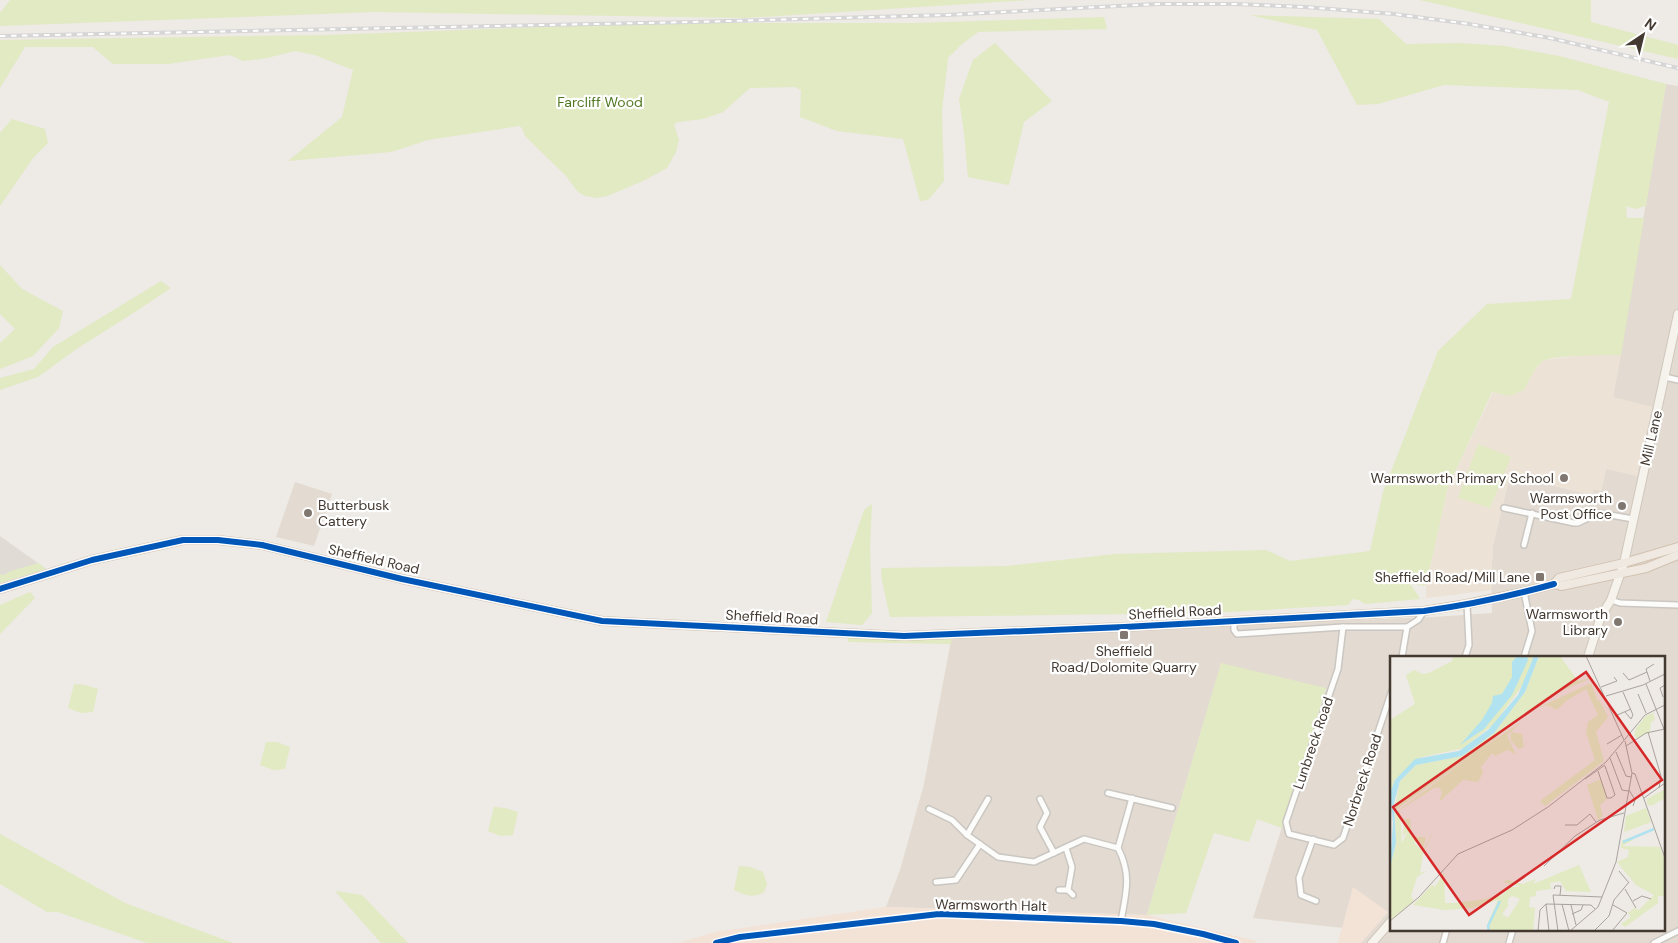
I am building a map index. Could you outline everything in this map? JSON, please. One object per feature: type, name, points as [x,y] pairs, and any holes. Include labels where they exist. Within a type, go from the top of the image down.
[{"type":"main road","name":"Sheffield Road","points":[[0,589],[92,560],[184,540],[218,540],[262,545],[402,579],[602,621],[904,636],[1424,611],[1468,604],[1554,584],[1560,586],[1621,575],[1646,568],[1678,555]]},
{"type":"main road","name":"Sheffield Road","points":[[1554,584],[1559,578],[1624,563],[1678,546]]},
{"type":"street","name":"Mill Lane","points":[[1588,656],[1601,616],[1611,600],[1621,575],[1678,314]]},
{"type":"street","points":[[1665,377],[1678,380]]},
{"type":"street","points":[[1504,508],[1574,523],[1599,513],[1633,519]]},
{"type":"street","points":[[1524,545],[1532,513]]},
{"type":"street","points":[[1524,592],[1532,631],[1524,656]]},
{"type":"street","points":[[1611,600],[1620,603],[1678,605]]},
{"type":"street","points":[[1466,656],[1468,604]]},
{"type":"street","points":[[1402,656],[1407,627],[1418,620],[1424,611]]},
{"type":"street","name":"Sheffield Road","points":[[1234,621],[1234,630],[1237,634],[1343,627],[1407,627]]},
{"type":"street","name":"Lunbreck Road","points":[[1313,839],[1289,834],[1286,822],[1338,669],[1343,627]]},
{"type":"street","name":"Norbreck Road","points":[[1313,839],[1334,845],[1343,838],[1390,696]]},
{"type":"street","points":[[1108,793],[1172,808]]},
{"type":"street","points":[[1121,921],[1128,881],[1125,862],[1118,848],[1132,798]]},
{"type":"street","points":[[967,835],[988,799]]},
{"type":"street","points":[[1040,800],[1047,813],[1040,827],[1054,853]]},
{"type":"street","points":[[929,809],[952,820],[967,835],[998,857],[1034,862],[1084,840],[1118,848]]},
{"type":"street","points":[[1313,839],[1299,878],[1301,895],[1316,901]]},
{"type":"street","points":[[936,882],[956,880],[980,844]]},
{"type":"street","points":[[1066,848],[1072,868],[1068,890]]},
{"type":"street","points":[[1059,890],[1068,890],[1073,895]]},
{"type":"street","name":"Warmsworth Halt","points":[[716,943],[740,937],[939,914],[1154,924],[1236,943]]},
{"type":"street","points":[[1372,943],[1390,922]]},
{"type":"street","points":[[1443,943],[1447,930]]},
{"type":"street","points":[[1509,943],[1513,930]]},
{"type":"street","points":[[1654,943],[1678,931]]},
{"type":"shaded area","points":[[1666,84],[1678,86],[1678,943],[1361,943],[1388,912],[1353,888],[1343,928],[1253,918],[1326,689],[1221,664],[1147,915],[886,907],[900,870],[924,784],[952,635],[1434,617],[1492,613],[1493,545],[1510,475],[1592,495],[1593,489],[1601,491],[1606,469],[1613,397]]},
{"type":"shaded area","name":"Warmsworth Primary School","points":[[1585,355],[1621,355],[1613,397],[1652,407],[1637,476],[1606,469],[1601,491],[1593,489],[1592,495],[1510,475],[1493,545],[1492,590],[1426,598],[1426,585],[1448,487],[1493,392],[1510,396],[1524,390],[1534,371],[1544,360]]},
{"type":"shaded area","points":[[295,482],[332,494],[314,546],[276,537]]},
{"type":"shaded area","points":[[0,536],[35,561],[46,569],[0,583]]},
{"type":"shaded area","points":[[1353,887],[1388,912],[1361,943],[1338,943]]},
{"type":"shaded area","points":[[886,907],[1147,915],[1257,941],[1255,943],[678,943],[716,932]]},
{"type":"green space","points":[[10,0],[1030,0],[746,18],[374,12],[0,26],[0,13]]},
{"type":"green space","points":[[1420,0],[1591,0],[1591,22],[1678,45],[1678,59]]},
{"type":"green space","points":[[1249,15],[1379,19],[1406,44],[1461,43],[1505,46],[1559,56],[1666,84],[1646,206],[1635,209],[1626,206],[1627,218],[1644,218],[1621,355],[1548,359],[1537,367],[1524,390],[1510,396],[1492,392],[1448,487],[1426,585],[1412,582],[1406,576],[1420,599],[1365,604],[1353,599],[1348,605],[1211,613],[890,617],[881,568],[1007,566],[1116,554],[1266,550],[1290,561],[1370,551],[1383,492],[1438,351],[1487,304],[1571,299],[1609,102],[1578,90],[1444,85],[1378,104],[1357,105],[1317,30]]},
{"type":"green space","name":"Farcliff Wood","points":[[1104,17],[1107,29],[978,32],[948,58],[942,111],[944,181],[928,200],[920,201],[903,139],[837,131],[800,117],[801,90],[795,87],[750,88],[723,112],[703,119],[674,124],[679,140],[676,152],[667,168],[643,181],[607,196],[597,198],[585,196],[577,191],[566,176],[525,136],[522,128],[519,126],[428,140],[391,152],[288,161],[342,117],[353,70],[315,55],[295,51],[267,58],[243,61],[230,55],[168,64],[113,64],[93,47],[25,47],[0,88],[0,40],[327,35],[648,23],[914,23]]},
{"type":"green space","points":[[995,43],[1052,101],[1024,122],[1009,185],[968,177],[959,99],[973,60]]},
{"type":"green space","points":[[12,119],[45,129],[48,143],[33,158],[0,206],[0,133]]},
{"type":"green space","points":[[0,265],[22,289],[63,311],[59,328],[33,356],[0,369],[0,343],[15,329],[0,314]]},
{"type":"green space","points":[[161,281],[171,288],[75,350],[38,377],[0,390],[0,378],[34,369],[53,347]]},
{"type":"green space","points":[[1478,444],[1511,457],[1490,508],[1458,498]]},
{"type":"green space","points":[[872,504],[870,546],[872,613],[862,625],[826,622],[864,510]]},
{"type":"green space","points":[[38,563],[46,569],[0,583],[0,574],[5,575],[8,572]]},
{"type":"green space","points":[[30,592],[35,598],[0,634],[0,605]]},
{"type":"green space","points":[[848,637],[952,638],[951,644],[848,642]]},
{"type":"green space","points":[[1221,663],[1326,688],[1282,828],[1257,819],[1249,842],[1214,833],[1186,913],[1147,915]]},
{"type":"green space","points":[[74,684],[98,689],[93,712],[81,713],[68,708]]},
{"type":"green space","points":[[266,742],[277,742],[290,747],[285,769],[273,770],[260,765]]},
{"type":"green space","points":[[494,807],[518,812],[513,835],[501,836],[488,831]]},
{"type":"green space","points":[[0,834],[125,903],[233,943],[147,943],[58,912],[47,912],[0,884]]},
{"type":"green space","points":[[739,866],[750,867],[763,872],[767,884],[764,892],[752,896],[734,890]]},
{"type":"green space","points":[[335,891],[362,895],[408,943],[381,943]]},
{"type":"railway","points":[[0,36],[693,22],[946,15],[1157,4],[1235,4],[1394,14],[1469,24],[1550,38],[1678,68]]},
{"type":"cycle path","points":[[0,589],[92,560],[183,540],[218,540],[262,545],[402,579],[602,621],[904,636],[1124,627],[1424,611],[1489,600],[1554,584]]},
{"type":"cycle path","points":[[716,943],[740,937],[939,914],[1154,924],[1236,943]]},
{"type":"place","name":"Warmsworth Primary School","points":[[1564,478]]},
{"type":"place","name":"Warmsworth Post Office","points":[[1622,506]]},
{"type":"place","name":"Butterbusk Cattery","points":[[308,513]]},
{"type":"place","name":"Sheffield Road/Mill Lane","points":[[1540,577]]},
{"type":"place","name":"Warmsworth Library","points":[[1618,622]]},
{"type":"place","name":"Sheffield Road/Dolomite Quarry","points":[[1124,635]]}]
